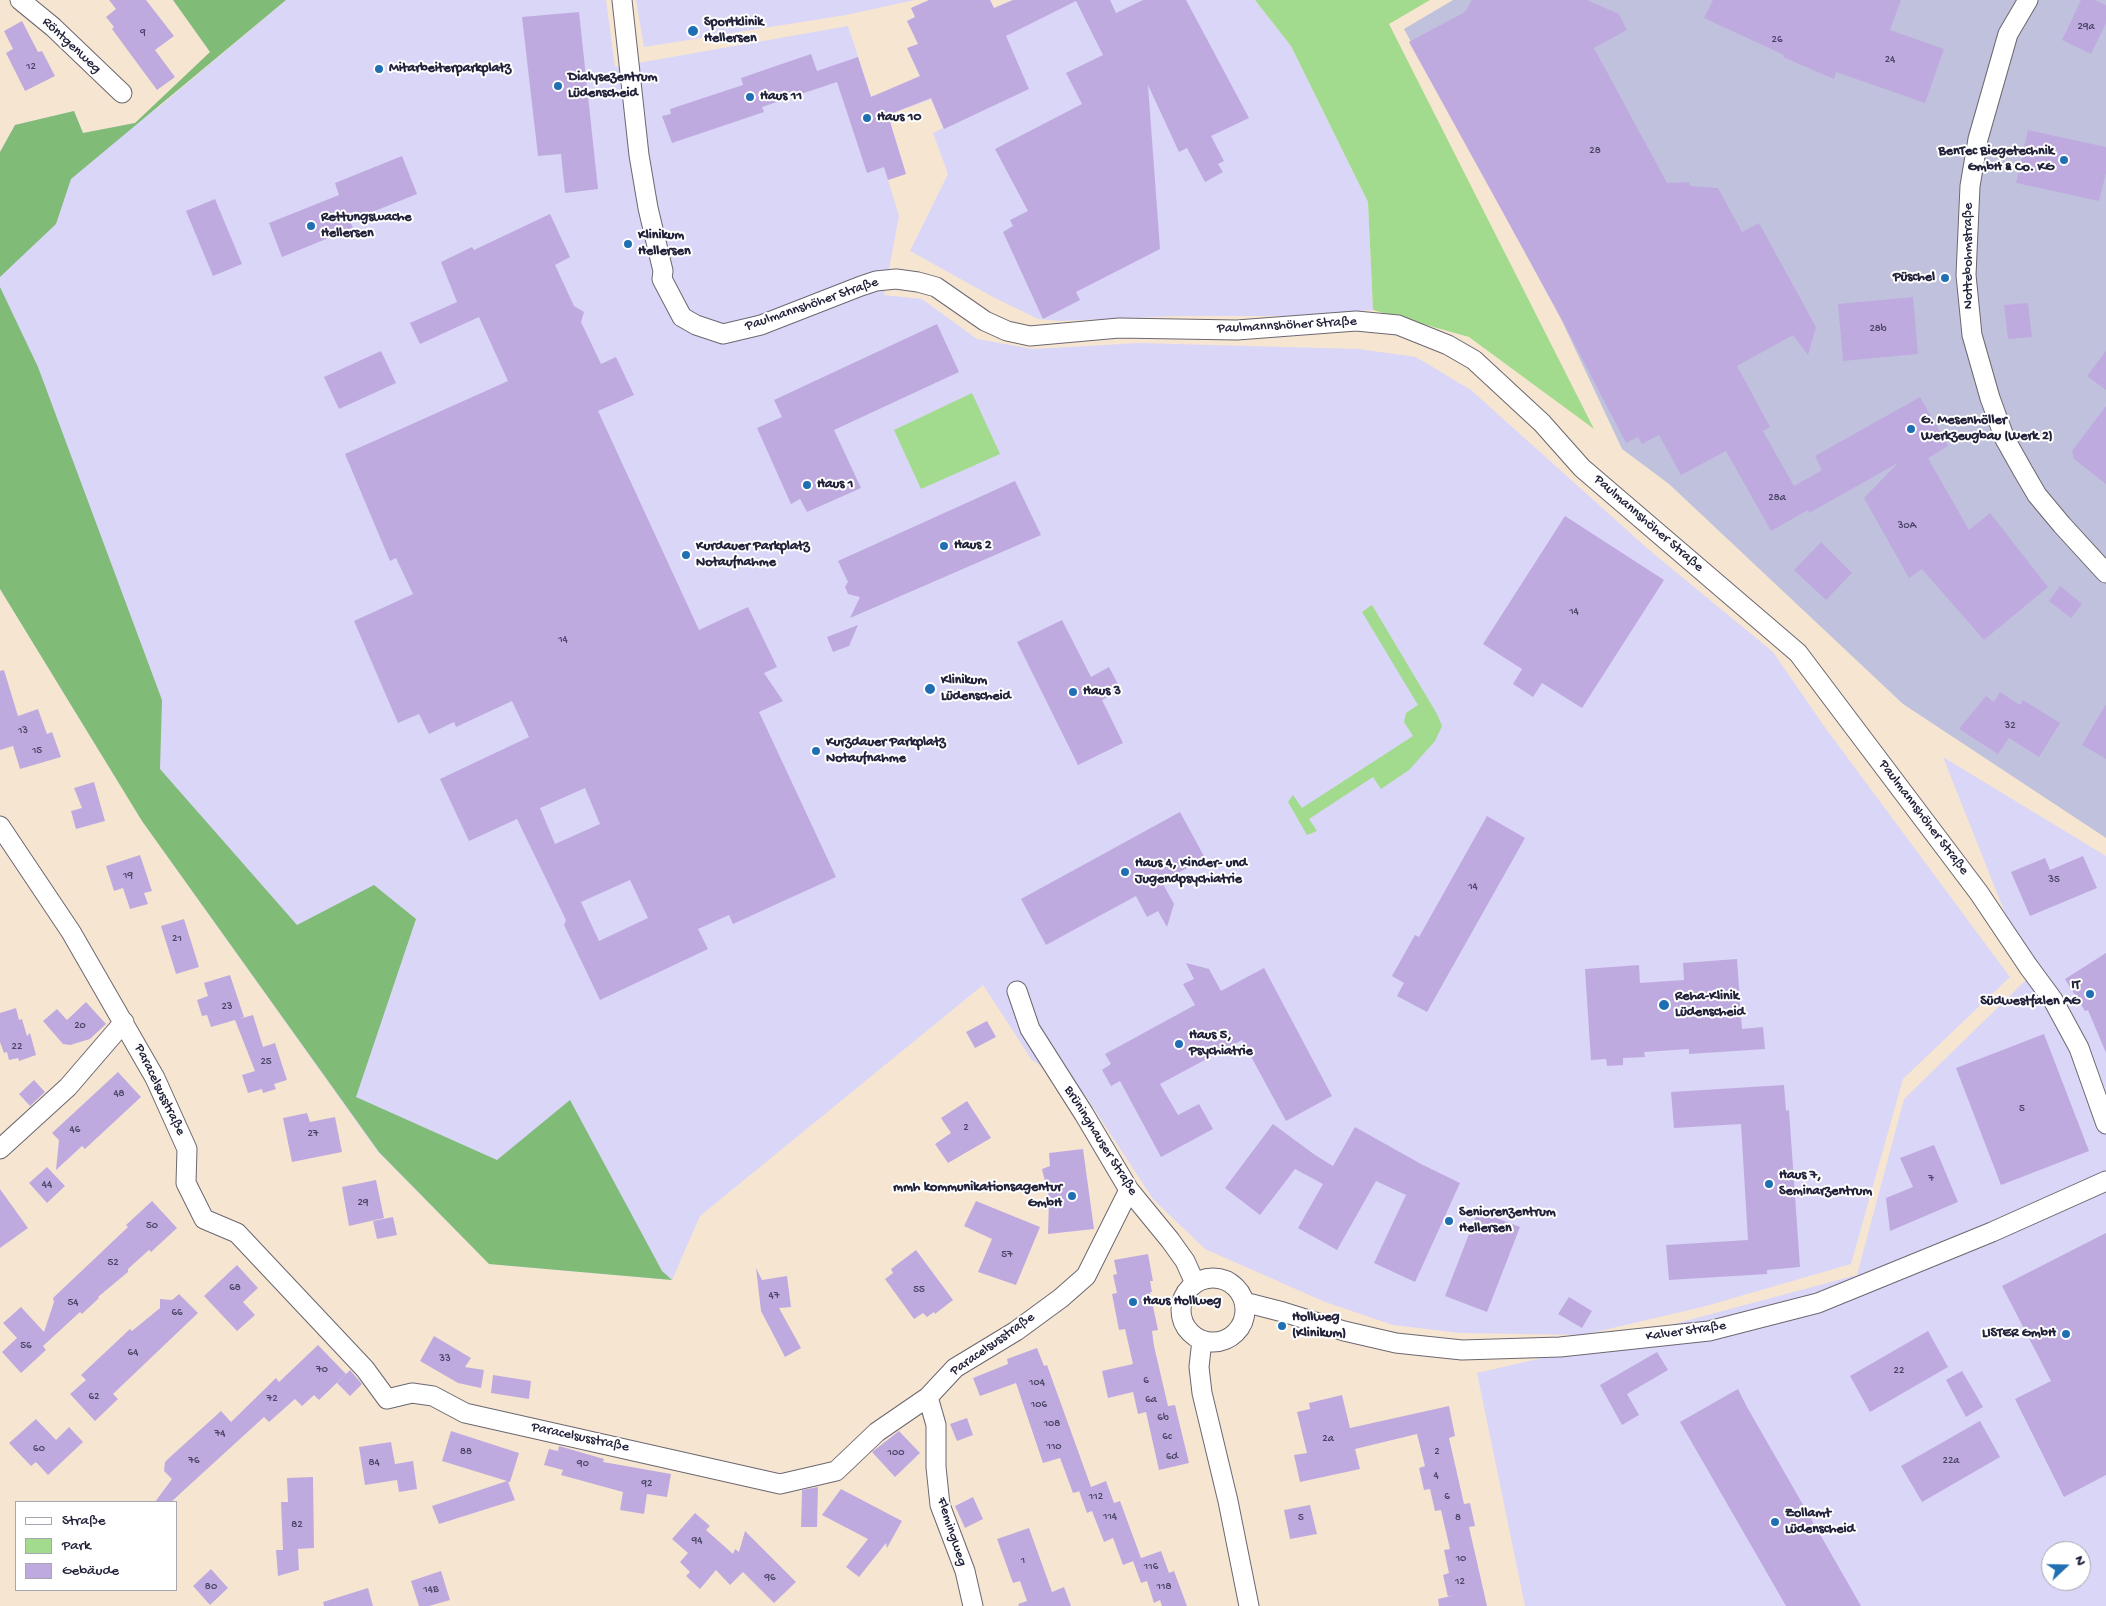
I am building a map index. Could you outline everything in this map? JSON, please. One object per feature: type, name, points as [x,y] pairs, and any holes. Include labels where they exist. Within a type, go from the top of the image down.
[{"type":"street","name":"Röntgenweg","points":[[20,0],[52,27],[122,93]]},
{"type":"street","name":"Paulmannshöher Straße","points":[[622,0],[640,155],[658,259],[663,271],[662,279],[682,317],[696,325],[723,334],[761,326],[861,286],[876,281],[896,279],[936,287],[985,321],[1007,331],[1030,336],[1120,328],[1236,330],[1356,321],[1398,325],[1448,344],[1474,360],[1542,423],[1582,468],[1798,653],[1979,893],[2053,1000],[2079,1048],[2106,1124]]},
{"type":"street","name":"Nottebohmstraße","points":[[2028,0],[2008,34],[1978,139],[1970,186],[1966,276],[1972,335],[1990,398],[2005,439],[2022,472],[2037,495],[2106,573]]},
{"type":"street","name":"Paracelsusstraße","points":[[0,826],[71,932],[155,1078],[187,1149],[186,1183],[204,1219],[237,1233],[364,1369],[386,1398],[412,1393],[433,1396],[465,1413],[780,1484],[836,1471],[878,1432],[928,1397],[955,1368],[1016,1331],[1061,1298],[1086,1276],[1129,1190]]},
{"type":"street","name":"Brüninghauser Straße","points":[[1017,991],[1030,1029],[1129,1190],[1185,1261],[1195,1283]]},
{"type":"street","points":[[0,1149],[68,1087],[124,1022]]},
{"type":"street","name":"Kalver Straße","points":[[1244,1302],[1284,1312],[1344,1331],[1396,1343],[1462,1350],[1540,1348],[1708,1331],[1818,1303],[1992,1232],[2106,1181]]},
{"type":"street","points":[[1209,1277],[1225,1279],[1237,1288],[1244,1302],[1244,1318],[1236,1333],[1221,1341],[1202,1340],[1190,1331],[1182,1315],[1184,1297],[1195,1283],[1209,1277]]},
{"type":"street","points":[[1202,1340],[1199,1367],[1202,1393],[1228,1501],[1249,1606]]},
{"type":"street","name":"Flemingweg","points":[[928,1397],[936,1424],[936,1466],[940,1505],[964,1571],[973,1606]]},
{"type":"shaded area","name":"Klinikum Lüdenscheid","points":[[286,0],[606,0],[615,67],[848,26],[871,96],[877,95],[889,119],[906,174],[888,180],[899,216],[884,295],[922,299],[977,339],[1033,349],[1139,343],[1359,349],[1416,357],[1471,390],[1648,549],[1773,652],[1824,726],[2010,977],[1903,1079],[1851,1264],[1706,1306],[1583,1335],[1460,1333],[1393,1325],[1325,1302],[1205,1249],[1153,1199],[1085,1095],[1032,1060],[983,985],[700,1216],[672,1280],[489,1264],[378,1152],[142,821],[0,589],[0,152],[15,125],[74,111],[83,133],[135,123],[160,106]]},
{"type":"shaded area","name":"Sportklinik Hellersen","points":[[636,0],[915,0],[846,15],[644,47]]},
{"type":"shaded area","points":[[929,0],[990,0],[994,8],[1013,0],[1255,0],[1291,46],[1368,202],[1373,310],[1285,316],[1177,316],[1060,321],[1038,319],[993,297],[910,251],[948,174],[933,133],[943,128],[931,99],[907,108],[898,86],[920,77],[907,48],[918,44],[907,21],[915,17],[911,8]]},
{"type":"shaded area","points":[[1453,0],[2106,0],[2106,838],[1903,704],[1669,484],[1622,449],[1562,321],[1404,29]]},
{"type":"shaded area","points":[[1943,757],[2106,856],[2106,1606],[1525,1606],[1477,1373],[1573,1351],[1857,1275],[1904,1099],[2030,976]]},
{"type":"green space","points":[[173,0],[286,0],[71,179],[56,224],[0,277],[0,152],[15,125],[74,111],[83,133],[135,123],[210,52]]},
{"type":"green space","points":[[1255,0],[1430,0],[1389,24],[1594,429],[1469,337],[1373,310],[1368,202],[1291,46]]},
{"type":"green space","points":[[0,287],[38,367],[162,700],[160,769],[297,925],[374,885],[416,919],[356,1097],[497,1160],[570,1100],[662,1271],[672,1280],[489,1264],[379,1152],[142,821],[0,589]]},
{"type":"green space","points":[[972,393],[1000,454],[921,489],[894,430]]},
{"type":"green space","points":[[1372,605],[1437,714],[1442,726],[1435,741],[1409,770],[1381,789],[1373,777],[1309,819],[1317,831],[1307,835],[1288,802],[1293,795],[1302,808],[1413,736],[1404,722],[1406,713],[1418,705],[1362,612]]},
{"type":"building","points":[[109,0],[146,0],[174,36],[155,50],[175,77],[157,90],[112,29],[114,27],[106,17],[116,9]]},
{"type":"building","points":[[929,0],[990,0],[994,8],[1013,0],[1110,0],[1116,13],[1143,0],[1186,0],[1249,118],[1211,136],[1224,161],[1218,164],[1223,172],[1205,182],[1187,148],[1179,152],[1148,85],[1160,249],[1076,292],[1080,300],[1043,319],[1003,232],[1013,226],[1010,220],[1028,211],[995,149],[1082,104],[1066,73],[1103,55],[1076,1],[1006,36],[1029,89],[944,129],[931,98],[888,115],[906,174],[888,180],[884,167],[867,173],[837,82],[762,107],[764,112],[672,143],[662,116],[671,114],[670,109],[743,85],[741,78],[811,54],[817,71],[858,57],[871,97],[920,76],[907,48],[918,44],[907,21],[915,17],[911,8]]},
{"type":"building","points":[[1472,0],[1587,0],[1619,14],[1627,30],[1594,48],[1667,183],[1689,182],[1690,186],[1718,188],[1742,232],[1759,223],[1816,327],[1808,355],[1793,335],[1737,366],[1770,427],[1763,431],[1794,486],[1822,470],[1815,456],[1920,397],[1948,446],[1928,458],[1969,530],[1990,513],[2048,587],[1984,640],[1922,569],[1909,578],[1864,498],[1898,463],[1809,513],[1808,510],[1771,531],[1726,451],[1681,475],[1659,435],[1642,444],[1638,437],[1626,443],[1560,316],[1409,42],[1465,12]]},
{"type":"building","points":[[1713,0],[1901,0],[1890,30],[1944,49],[1925,103],[1836,72],[1834,79],[1783,57],[1784,55],[1704,18]]},
{"type":"building","points":[[2081,0],[2095,0],[2106,5],[2106,23],[2091,54],[2062,40]]},
{"type":"building","name":"Dialysezentrum Lüdenscheid","points":[[579,12],[598,189],[565,193],[561,154],[538,156],[522,17]]},
{"type":"building","points":[[22,21],[38,52],[42,51],[55,76],[25,91],[6,53],[13,49],[4,31]]},
{"type":"building","name":"BenTec Biegetechnik GmbH & Co. KG","points":[[2028,130],[2106,147],[2106,173],[2099,201],[2016,183]]},
{"type":"building","points":[[402,156],[417,194],[350,221],[353,228],[282,257],[269,223],[339,195],[335,183]]},
{"type":"building","points":[[215,199],[242,264],[213,276],[186,211]]},
{"type":"building","points":[[550,214],[570,257],[555,265],[574,306],[584,312],[581,322],[601,364],[616,357],[634,395],[598,411],[699,630],[748,607],[777,667],[764,673],[783,701],[759,712],[836,877],[733,924],[729,915],[698,929],[708,949],[600,1000],[564,925],[566,920],[517,819],[469,841],[440,779],[529,737],[512,701],[456,727],[454,722],[429,734],[419,714],[398,723],[354,621],[413,594],[396,558],[390,561],[345,454],[508,381],[479,317],[420,344],[410,323],[457,302],[441,262],[472,247],[474,250]],"holes":[[[585,788],[600,824],[555,844],[540,808]],[[630,880],[648,918],[599,941],[581,902]]]},
{"type":"building","points":[[1913,297],[1918,354],[1843,361],[1838,304]]},
{"type":"building","points":[[2028,303],[2032,337],[2008,339],[2004,305]]},
{"type":"building","name":"Haus 1","points":[[937,324],[959,372],[834,430],[861,488],[807,512],[800,499],[791,504],[757,428],[782,417],[774,400]]},
{"type":"building","points":[[381,351],[396,383],[339,409],[324,377]]},
{"type":"building","points":[[2106,351],[2106,390],[2087,376]]},
{"type":"building","points":[[2106,406],[2106,484],[2074,459],[2072,451]]},
{"type":"building","name":"Haus 2","points":[[1015,481],[1041,535],[850,618],[860,597],[848,594],[845,587],[848,582],[838,561]]},
{"type":"building","points":[[1565,516],[1664,580],[1582,708],[1542,683],[1533,697],[1513,684],[1522,669],[1483,644]]},
{"type":"building","points":[[1821,542],[1852,573],[1826,600],[1794,570]]},
{"type":"building","points":[[2060,586],[2082,604],[2071,618],[2049,601]]},
{"type":"building","name":"Haus 3","points":[[1062,620],[1091,677],[1109,667],[1121,690],[1102,700],[1123,743],[1078,765],[1017,642]]},
{"type":"building","points":[[858,625],[849,646],[833,652],[827,637]]},
{"type":"building","points":[[4,670],[18,716],[38,709],[47,734],[52,732],[61,757],[20,769],[13,746],[0,750],[0,671]]},
{"type":"building","points":[[2000,692],[2020,705],[2023,700],[2060,723],[2039,757],[2009,738],[1998,754],[1959,729],[1986,696],[1994,702]]},
{"type":"building","points":[[2106,704],[2106,759],[2082,745]]},
{"type":"building","points":[[94,782],[105,821],[76,829],[71,811],[82,808],[74,788]]},
{"type":"building","name":"Haus 4, Kinder- und Jugendpsychiatrie","points":[[1180,812],[1205,858],[1162,882],[1174,904],[1167,927],[1158,911],[1147,917],[1136,896],[1046,945],[1021,899]]},
{"type":"building","points":[[1487,816],[1525,838],[1427,1012],[1397,996],[1404,983],[1392,976],[1415,935],[1419,937]]},
{"type":"building","points":[[140,855],[152,891],[144,893],[148,904],[130,909],[123,888],[114,891],[106,866]]},
{"type":"building","points":[[2083,856],[2097,888],[2030,916],[2011,872],[2045,858],[2050,870]]},
{"type":"building","points":[[184,919],[199,967],[176,974],[161,926]]},
{"type":"building","name":"IT Südwestfalen AG","points":[[2106,953],[2106,1053],[2088,1010],[2085,1011],[2065,979]]},
{"type":"building","name":"Reha-Klinik Lüdenscheid","points":[[1737,959],[1742,1029],[1763,1027],[1765,1049],[1689,1054],[1689,1049],[1644,1052],[1645,1057],[1623,1058],[1623,1065],[1607,1066],[1606,1059],[1591,1060],[1585,969],[1639,965],[1640,983],[1684,980],[1683,963]]},
{"type":"building","name":"Haus 5, Psychiatrie","points":[[1186,963],[1209,969],[1221,991],[1264,968],[1332,1096],[1286,1121],[1242,1040],[1160,1084],[1178,1115],[1199,1104],[1213,1129],[1161,1157],[1120,1081],[1111,1086],[1102,1070],[1111,1064],[1105,1054],[1195,1005],[1183,984],[1194,979]]},
{"type":"building","points":[[230,975],[244,1017],[239,1019],[253,1015],[263,1047],[275,1043],[287,1080],[274,1084],[276,1089],[263,1093],[262,1089],[248,1093],[242,1075],[255,1071],[235,1020],[211,1027],[207,1015],[202,1016],[197,1000],[208,996],[204,983]]},
{"type":"building","points":[[86,1002],[106,1024],[90,1039],[70,1045],[63,1044],[43,1021],[57,1009],[67,1020]]},
{"type":"building","points":[[16,1008],[19,1020],[22,1019],[27,1036],[30,1033],[36,1055],[19,1061],[18,1058],[9,1060],[7,1052],[4,1053],[0,1042],[0,1013]]},
{"type":"building","points":[[987,1021],[996,1037],[975,1048],[966,1032]]},
{"type":"building","points":[[2044,1034],[2089,1151],[2001,1185],[1956,1068]]},
{"type":"building","points":[[118,1072],[141,1097],[85,1149],[82,1146],[56,1170],[59,1140],[52,1133]]},
{"type":"building","points":[[34,1080],[45,1092],[30,1106],[19,1094]]},
{"type":"building","name":"Haus 7, Seminarzentrum","points":[[1784,1085],[1786,1111],[1789,1110],[1800,1267],[1767,1270],[1767,1274],[1669,1280],[1666,1245],[1748,1240],[1741,1124],[1674,1128],[1671,1092]]},
{"type":"building","points":[[967,1101],[991,1138],[948,1163],[935,1144],[951,1133],[941,1118]]},
{"type":"building","points":[[307,1113],[310,1122],[335,1117],[342,1152],[292,1162],[283,1118]]},
{"type":"building","name":"Seniorenzentrum Hellersen","points":[[1273,1124],[1333,1166],[1355,1127],[1421,1164],[1460,1183],[1415,1282],[1374,1263],[1406,1195],[1376,1181],[1337,1250],[1298,1228],[1323,1184],[1295,1169],[1260,1215],[1225,1188]]},
{"type":"building","points":[[1934,1145],[1958,1202],[1890,1231],[1886,1198],[1913,1187],[1900,1158]]},
{"type":"building","name":"mmh kommunikationsagentur GmbH","points":[[1083,1149],[1094,1229],[1048,1234],[1049,1198],[1042,1169],[1050,1166],[1049,1153]]},
{"type":"building","points":[[47,1167],[65,1186],[47,1203],[29,1183]]},
{"type":"building","points":[[376,1180],[384,1218],[349,1226],[342,1187]]},
{"type":"building","points":[[0,1189],[28,1228],[0,1248]]},
{"type":"building","points":[[152,1201],[177,1228],[151,1252],[149,1250],[82,1314],[80,1312],[43,1346],[46,1350],[21,1373],[2,1352],[17,1338],[3,1323],[21,1307],[44,1332],[54,1302],[53,1298],[128,1227],[126,1225]]},
{"type":"building","points":[[976,1201],[1040,1227],[1016,1285],[978,1272],[992,1239],[964,1226]]},
{"type":"building","points":[[1478,1211],[1520,1227],[1487,1312],[1445,1296]]},
{"type":"building","points":[[393,1217],[397,1235],[377,1239],[373,1221]]},
{"type":"building","name":"LISTER GmbH","points":[[2106,1233],[2106,1475],[2064,1497],[2015,1399],[2051,1381],[2002,1286]]},
{"type":"building","points":[[916,1250],[953,1300],[935,1314],[934,1312],[927,1317],[923,1313],[914,1319],[885,1279],[893,1273],[891,1269]]},
{"type":"building","points":[[1148,1254],[1153,1281],[1150,1281],[1152,1292],[1150,1292],[1158,1330],[1152,1331],[1154,1346],[1168,1406],[1175,1405],[1189,1463],[1159,1470],[1146,1412],[1138,1414],[1133,1392],[1108,1398],[1102,1371],[1133,1364],[1125,1329],[1119,1330],[1112,1294],[1117,1293],[1113,1275],[1117,1274],[1114,1260]]},
{"type":"building","points":[[237,1265],[258,1288],[243,1302],[255,1315],[237,1331],[204,1296]]},
{"type":"building","points":[[756,1268],[762,1280],[787,1276],[791,1307],[779,1308],[801,1348],[785,1357],[761,1311]]},
{"type":"building","points":[[179,1294],[198,1313],[113,1394],[118,1399],[95,1421],[70,1394],[86,1380],[81,1375],[130,1329],[132,1331],[160,1308],[160,1299],[172,1300]]},
{"type":"building","points":[[1569,1297],[1592,1311],[1582,1328],[1558,1314]]},
{"type":"building","points":[[1928,1331],[1948,1367],[1870,1412],[1850,1376]]},
{"type":"building","points":[[434,1336],[471,1358],[465,1367],[484,1370],[481,1388],[458,1383],[420,1361]]},
{"type":"building","points":[[318,1345],[346,1374],[319,1400],[314,1395],[302,1406],[295,1399],[269,1422],[264,1417],[172,1501],[156,1501],[172,1479],[164,1471],[165,1462],[169,1458],[221,1411],[231,1422],[276,1378],[279,1382]]},
{"type":"building","points":[[1037,1348],[1044,1366],[1047,1365],[1091,1487],[1106,1481],[1114,1503],[1120,1501],[1141,1558],[1123,1565],[1113,1538],[1104,1542],[1092,1511],[1087,1513],[1079,1491],[1073,1493],[1060,1458],[1043,1463],[1016,1383],[980,1396],[973,1378],[1008,1364],[1007,1359]]},
{"type":"building","points":[[1657,1352],[1668,1370],[1627,1394],[1639,1415],[1622,1425],[1600,1385]]},
{"type":"building","points":[[350,1370],[362,1384],[350,1396],[337,1383]]},
{"type":"building","points":[[1962,1371],[1983,1407],[1966,1417],[1946,1380]]},
{"type":"building","points":[[493,1375],[531,1381],[529,1399],[491,1393]]},
{"type":"building","name":"Zollamt Lüdenscheid","points":[[1738,1389],[1861,1606],[1786,1606],[1680,1422]]},
{"type":"building","points":[[1342,1395],[1350,1428],[1449,1406],[1455,1436],[1449,1438],[1464,1504],[1470,1503],[1475,1526],[1469,1527],[1487,1606],[1439,1606],[1438,1599],[1448,1597],[1443,1575],[1449,1573],[1444,1550],[1450,1549],[1441,1510],[1435,1511],[1430,1489],[1424,1490],[1419,1468],[1425,1466],[1417,1434],[1355,1449],[1360,1469],[1300,1482],[1294,1455],[1307,1453],[1297,1412],[1310,1409],[1309,1403]]},
{"type":"building","points":[[967,1418],[973,1435],[957,1441],[950,1424]]},
{"type":"building","points":[[36,1419],[56,1440],[69,1427],[83,1442],[48,1475],[36,1462],[31,1466],[9,1443]]},
{"type":"building","points":[[1980,1421],[2000,1457],[1922,1502],[1901,1466]]},
{"type":"building","points":[[451,1431],[519,1453],[510,1482],[508,1482],[515,1500],[439,1524],[432,1506],[507,1481],[442,1461]]},
{"type":"building","points":[[899,1431],[920,1453],[895,1477],[872,1452]]},
{"type":"building","points":[[391,1442],[395,1464],[413,1461],[417,1489],[399,1492],[397,1480],[365,1485],[359,1447]]},
{"type":"building","points":[[559,1446],[604,1459],[603,1462],[671,1474],[667,1497],[647,1494],[644,1514],[620,1510],[623,1492],[561,1475],[563,1470],[544,1465],[549,1449],[558,1451]]},
{"type":"building","points":[[313,1477],[314,1548],[298,1549],[299,1570],[278,1576],[276,1550],[283,1550],[281,1502],[288,1502],[287,1478]]},
{"type":"building","points":[[818,1487],[817,1527],[801,1527],[802,1490]]},
{"type":"building","points":[[841,1489],[902,1521],[887,1548],[886,1543],[859,1577],[846,1567],[868,1539],[822,1515]]},
{"type":"building","points":[[973,1497],[983,1519],[965,1528],[955,1506]]},
{"type":"building","points":[[1310,1505],[1317,1534],[1290,1539],[1284,1510]]},
{"type":"building","points":[[695,1513],[710,1526],[706,1530],[733,1554],[735,1549],[739,1552],[745,1531],[796,1582],[774,1603],[743,1572],[730,1585],[716,1570],[700,1589],[686,1576],[690,1572],[680,1562],[688,1553],[672,1539]]},
{"type":"building","points":[[1029,1528],[1052,1592],[1064,1587],[1071,1606],[1019,1606],[1018,1604],[1027,1601],[1020,1581],[1013,1583],[997,1539]]},
{"type":"building","points":[[1161,1551],[1169,1573],[1174,1571],[1187,1606],[1162,1606],[1160,1600],[1154,1603],[1147,1581],[1141,1583],[1133,1561]]},
{"type":"building","points":[[211,1569],[228,1588],[210,1605],[193,1586]]},
{"type":"building","points":[[441,1571],[450,1600],[429,1606],[419,1606],[411,1581]]},
{"type":"building","points":[[368,1588],[373,1606],[324,1606],[323,1602]]},
{"type":"place","name":"Sportklinik Hellersen","points":[[693,31]]},
{"type":"place","name":"Mitarbeiterparkplatz","points":[[379,69]]},
{"type":"place","name":"Dialysezentrum Lüdenscheid","points":[[558,86]]},
{"type":"place","name":"Haus 11","points":[[750,97]]},
{"type":"place","name":"Haus 10","points":[[867,118]]},
{"type":"place","name":"BenTec Biegetechnik GmbH & Co. KG","points":[[2064,160]]},
{"type":"place","name":"Rettungswache Hellersen","points":[[311,226]]},
{"type":"place","name":"Klinikum Hellersen","points":[[628,244]]},
{"type":"place","name":"Püschel","points":[[1945,278]]},
{"type":"place","name":"G. Mesenhöller Werkzeugbau (Werk 2)","points":[[1911,429]]},
{"type":"place","name":"Haus 1","points":[[807,485]]},
{"type":"place","name":"Haus 2","points":[[944,546]]},
{"type":"place","name":"Kurdauer Parkplatz Notaufnahme","points":[[686,555]]},
{"type":"place","name":"Klinikum Lüdenscheid","points":[[930,689]]},
{"type":"place","name":"Haus 3","points":[[1073,692]]},
{"type":"place","name":"Kurzdauer Parkplatz Notaufnahme","points":[[816,751]]},
{"type":"place","name":"Haus 4, Kinder- und Jugendpsychiatrie","points":[[1125,872]]},
{"type":"place","name":"IT Südwestfalen AG","points":[[2090,994]]},
{"type":"place","name":"Reha-Klinik Lüdenscheid","points":[[1664,1005]]},
{"type":"place","name":"Haus 5, Psychiatrie","points":[[1179,1044]]},
{"type":"place","name":"Haus 7, Seminarzentrum","points":[[1769,1184]]},
{"type":"place","name":"mmh kommunikationsagentur GmbH","points":[[1072,1196]]},
{"type":"place","name":"Seniorenzentrum Hellersen","points":[[1449,1221]]},
{"type":"place","name":"Haus Hollweg","points":[[1133,1302]]},
{"type":"place","name":"Hollweg (Klinikum)","points":[[1282,1326]]},
{"type":"place","name":"LISTER GmbH","points":[[2066,1334]]},
{"type":"place","name":"Zollamt Lüdenscheid","points":[[1775,1522]]}]
